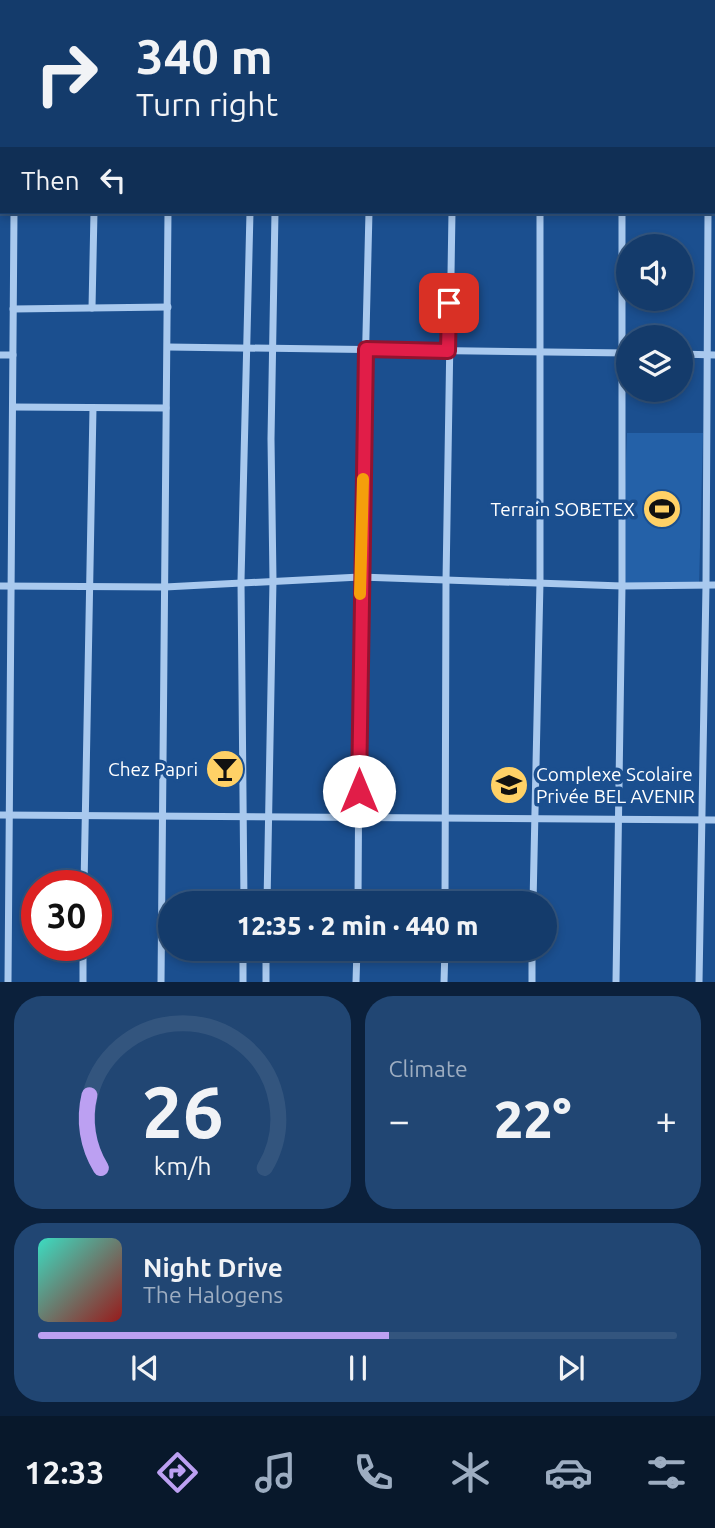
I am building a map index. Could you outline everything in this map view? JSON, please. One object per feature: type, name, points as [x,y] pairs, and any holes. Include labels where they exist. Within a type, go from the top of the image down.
[{"type":"street","points":[[8,982],[14,214]]},
{"type":"street","points":[[92,308],[94,214]]},
{"type":"street","points":[[161,982],[169,214]]},
{"type":"street","points":[[244,891],[241,581],[249,348],[250,214]]},
{"type":"street","points":[[267,891],[273,580],[272,348],[275,214]]},
{"type":"street","points":[[358,891],[360,577],[369,214]]},
{"type":"street","points":[[445,891],[448,351],[452,214]]},
{"type":"street","points":[[533,891],[540,582],[540,214]]},
{"type":"street","points":[[622,214],[625,325]]},
{"type":"street","points":[[699,982],[701,820],[711,585],[708,214]]},
{"type":"street","points":[[13,309],[167,307]]},
{"type":"street","points":[[168,346],[616,353]]},
{"type":"street","points":[[693,354],[711,355]]},
{"type":"street","points":[[0,355],[13,355]]},
{"type":"street","points":[[616,982],[625,402]]},
{"type":"street","points":[[13,407],[166,408]]},
{"type":"street","points":[[85,870],[93,408]]},
{"type":"street","points":[[0,586],[165,587],[360,577],[622,586],[711,585]]},
{"type":"street","points":[[0,816],[715,820]]},
{"type":"street","points":[[83,961],[83,982]]},
{"type":"street","points":[[243,961],[243,982]]},
{"type":"street","points":[[266,961],[266,982]]},
{"type":"street","points":[[356,982],[357,961]]},
{"type":"street","points":[[444,961],[444,982]]},
{"type":"street","points":[[531,982],[532,961]]},
{"type":"shaded area","name":"Terrain SOBETEX","points":[[627,433],[703,433],[699,585],[621,585]]},
{"type":"slow traffic","points":[[360,594],[363,479]]},
{"type":"place","name":"Terrain SOBETEX","points":[[662,509]]},
{"type":"place","name":"Chez Papri","points":[[225,769]]},
{"type":"place","name":"Complexe Scolaire Privée BEL AVENIR","points":[[509,785]]},
{"type":"route","points":[[359,791],[360,577],[366,349],[448,351],[449,303]]}]
